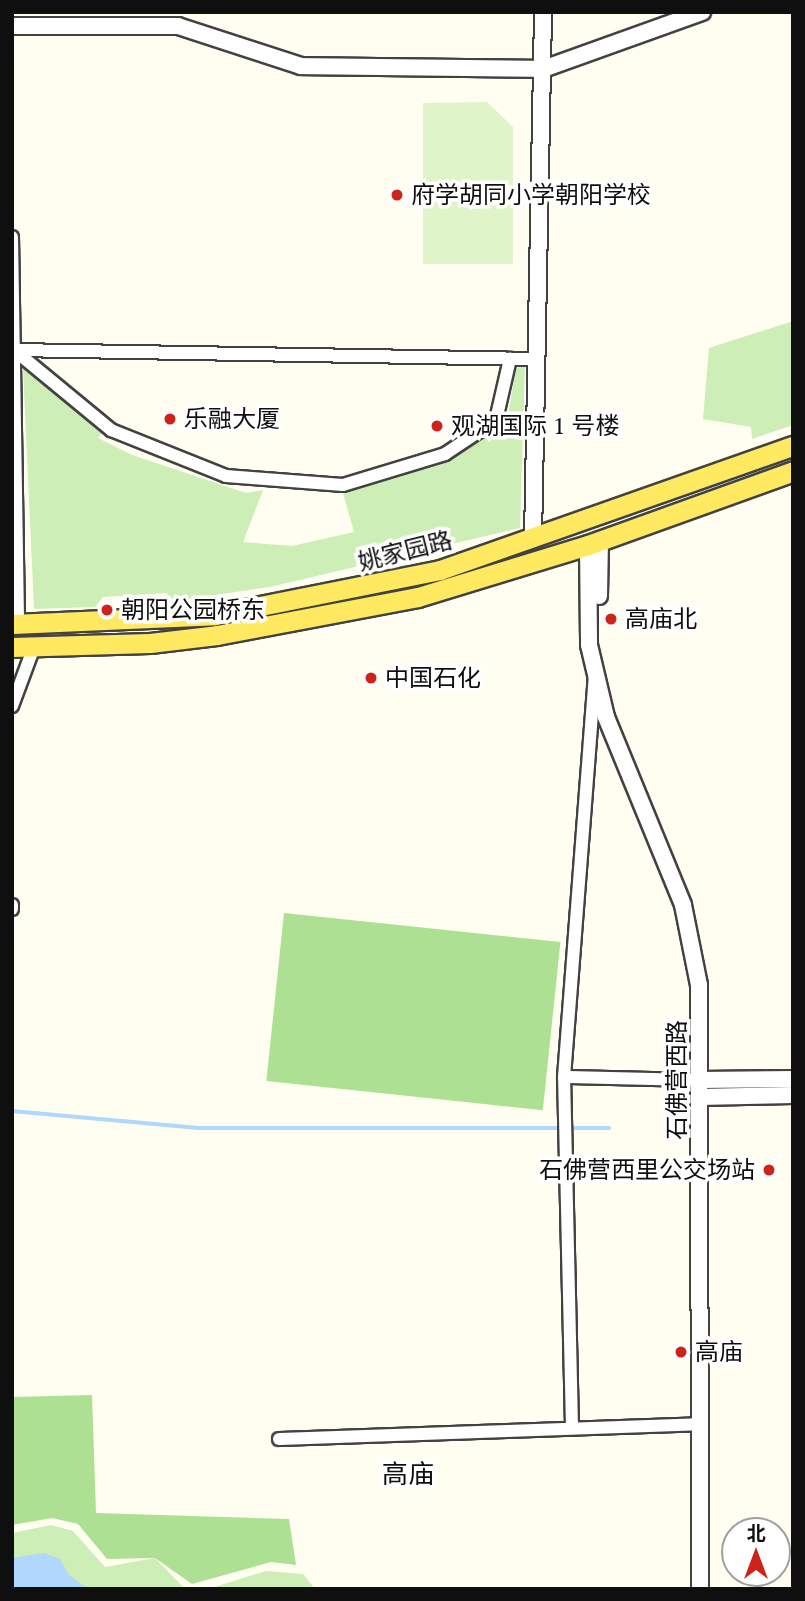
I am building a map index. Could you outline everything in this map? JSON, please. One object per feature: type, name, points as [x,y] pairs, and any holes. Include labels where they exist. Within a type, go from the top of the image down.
[{"type":"main road","name":"姚家园路","points":[[15,624],[215,615],[440,570],[533,540],[793,446]]},
{"type":"main road","name":"姚家园路","points":[[12,647],[150,643],[305,620],[418,597],[594,542],[793,471]]},
{"type":"street","points":[[533,540],[543,12]]},
{"type":"street","points":[[12,26],[43,19],[178,26],[301,66],[543,69],[702,12]]},
{"type":"street","points":[[12,237],[15,624]]},
{"type":"street","points":[[14,350],[536,359]]},
{"type":"street","points":[[14,350],[111,430],[226,476],[343,485],[445,454],[496,420],[510,359]]},
{"type":"street","name":"石佛营西路","points":[[594,542],[589,645],[595,672],[606,717],[686,917],[699,985],[700,1589]]},
{"type":"street","points":[[12,706],[34,647]]},
{"type":"street","points":[[572,1427],[564,1077],[595,672]]},
{"type":"street","points":[[564,1077],[793,1095]]},
{"type":"street","points":[[699,1088],[793,1079]]},
{"type":"street","points":[[279,1439],[700,1424]]},
{"type":"green space","points":[[487,102],[513,127],[513,264],[423,264],[423,103]]},
{"type":"green space","points":[[793,321],[793,425],[752,439],[751,427],[703,419],[709,348]]},
{"type":"green space","points":[[525,366],[520,528],[270,587],[175,601],[166,593],[103,597],[95,607],[34,609],[23,369],[103,431],[98,438],[132,455],[246,493],[263,490],[243,542],[292,546],[354,532],[343,493],[451,459],[507,421],[516,368]]},
{"type":"green space","points":[[284,913],[560,942],[543,1110],[266,1081]]},
{"type":"green space","points":[[92,1395],[96,1513],[289,1519],[296,1565],[271,1562],[192,1584],[155,1558],[107,1559],[78,1524],[52,1518],[12,1525],[12,1397]]},
{"type":"green space","points":[[51,1525],[73,1531],[105,1567],[155,1558],[185,1589],[12,1589],[12,1533]]},
{"type":"green space","points":[[266,1571],[303,1574],[315,1589],[208,1589]]},
{"type":"water","points":[[44,1553],[60,1559],[69,1575],[88,1589],[12,1589],[12,1558]]},
{"type":"waterway","points":[[12,1111],[198,1128],[562,1128]]},
{"type":"waterway","points":[[569,1128],[609,1128]]},
{"type":"place","name":"府学胡同小学朝阳学校","points":[[397,195]]},
{"type":"place","name":"乐融大厦","points":[[170,419]]},
{"type":"place","name":"观湖国际 1 号楼","points":[[437,426]]},
{"type":"place","name":"朝阳公园桥东","points":[[107,610]]},
{"type":"place","name":"高庙北","points":[[611,619]]},
{"type":"place","name":"中国石化","points":[[371,678]]},
{"type":"place","name":"石佛营西里公交场站","points":[[769,1170]]},
{"type":"place","name":"高庙","points":[[681,1352]]},
{"type":"district","name":"高庙","points":[[408,1474]]}]
